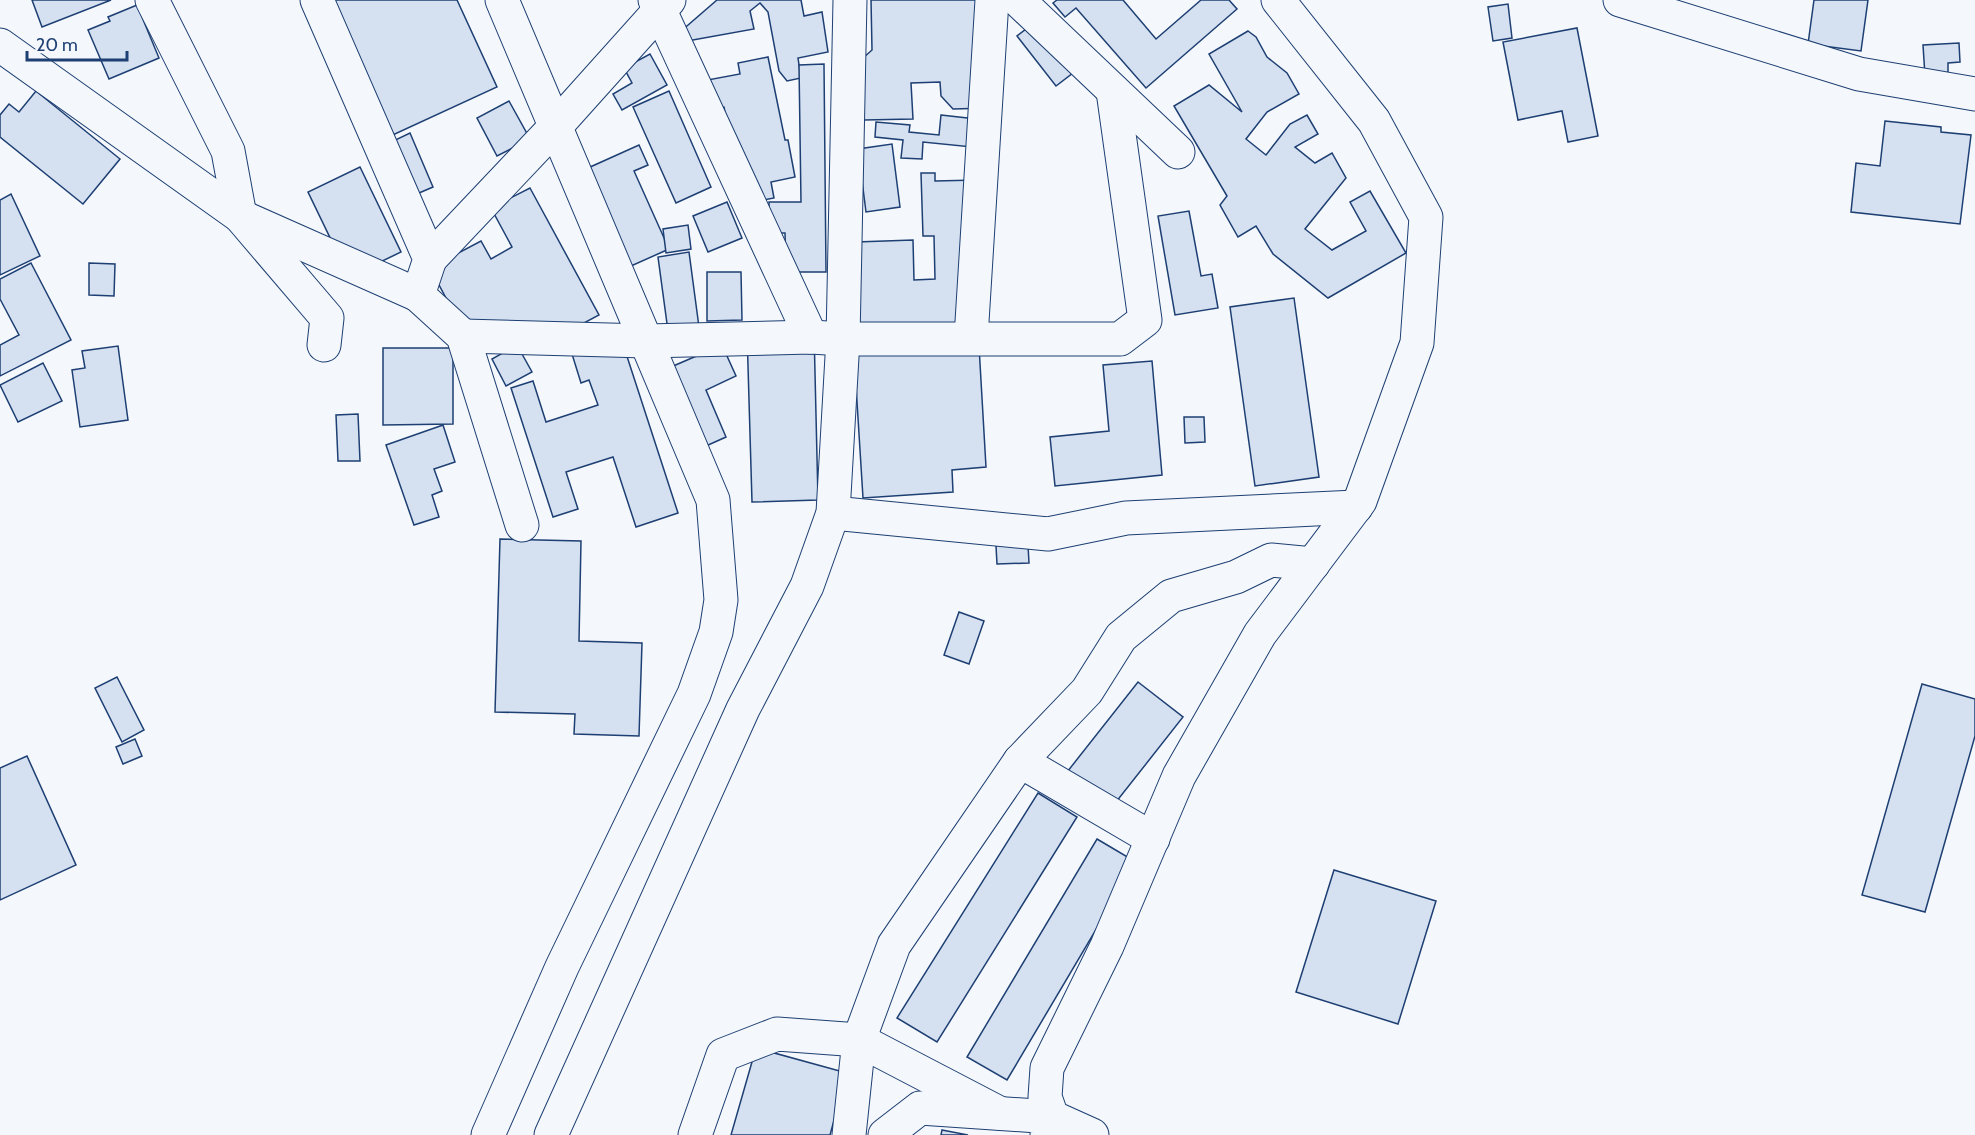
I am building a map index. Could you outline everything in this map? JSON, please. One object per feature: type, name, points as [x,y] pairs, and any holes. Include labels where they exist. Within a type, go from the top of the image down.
[{"type":"street","points":[[152,0],[228,151],[240,216],[327,318],[324,345]]},
{"type":"street","points":[[317,0],[430,259]]},
{"type":"street","points":[[488,1135],[562,967],[694,694],[716,632],[721,600],[713,500],[502,0]]},
{"type":"street","points":[[552,1135],[743,709],[807,586],[833,513],[843,339],[850,0]]},
{"type":"street","points":[[971,338],[992,0]]},
{"type":"street","points":[[1018,0],[1178,152]]},
{"type":"street","points":[[1050,1126],[1045,1097],[1047,1068],[1107,946],[1179,776],[1260,634],[1360,501],[1417,343],[1426,217],[1374,121],[1278,0]]},
{"type":"street","points":[[1620,0],[1859,74],[1975,94]]},
{"type":"street","points":[[418,295],[430,259],[556,126],[661,3],[810,337]]},
{"type":"street","points":[[0,45],[240,216],[418,295],[463,336],[522,525]]},
{"type":"street","points":[[463,336],[646,341],[810,337],[1120,339],[1145,320],[1113,91]]},
{"type":"street","points":[[833,513],[1048,534],[1126,518],[1356,507]]},
{"type":"street","points":[[849,1135],[860,1040],[894,945],[1020,761],[1087,691],[1120,637],[1172,596],[1236,577],[1271,560],[1313,564]]},
{"type":"street","points":[[1020,761],[1153,839]]},
{"type":"street","points":[[695,1135],[723,1055],[777,1034],[860,1040],[999,1113]]},
{"type":"street","points":[[885,1135],[920,1108],[999,1113],[1092,1135]]},
{"type":"building","points":[[32,0],[111,0],[42,27]]},
{"type":"building","points":[[319,0],[457,0],[497,87],[384,139]]},
{"type":"building","points":[[717,0],[801,0],[804,16],[822,12],[828,52],[798,58],[801,78],[787,81],[779,71],[768,12],[760,3],[750,11],[754,29],[665,45]]},
{"type":"building","points":[[871,0],[985,0],[988,108],[953,109],[941,96],[940,82],[911,83],[913,119],[864,120],[863,58],[872,50]]},
{"type":"building","points":[[1057,0],[1123,0],[1156,39],[1201,0],[1229,0],[1237,9],[1146,88],[1076,8],[1065,17],[1053,3]]},
{"type":"building","points":[[1814,0],[1868,0],[1861,51],[1808,44]]},
{"type":"building","points":[[1508,4],[1512,38],[1493,41],[1488,7]]},
{"type":"building","points":[[137,5],[159,58],[109,79],[88,30],[110,21],[108,17]]},
{"type":"building","points":[[1043,16],[1082,66],[1056,86],[1017,36]]},
{"type":"building","points":[[1577,28],[1598,136],[1568,142],[1562,111],[1518,120],[1503,42]]},
{"type":"building","points":[[1248,31],[1256,37],[1267,57],[1287,73],[1299,94],[1267,112],[1246,139],[1266,155],[1290,124],[1307,115],[1318,134],[1295,147],[1315,163],[1332,153],[1346,178],[1305,229],[1332,250],[1366,231],[1350,202],[1370,191],[1406,253],[1328,298],[1273,254],[1256,226],[1238,237],[1220,205],[1227,196],[1174,106],[1209,85],[1242,112],[1209,54]]},
{"type":"building","points":[[1959,43],[1960,62],[1948,63],[1948,75],[1925,76],[1923,45]]},
{"type":"building","points":[[650,54],[667,85],[622,110],[613,94],[632,83],[624,68]]},
{"type":"building","points":[[768,57],[795,177],[771,182],[774,198],[743,204],[724,107],[708,110],[702,81],[740,74],[738,63]]},
{"type":"building","points":[[824,64],[826,272],[786,272],[785,233],[769,233],[769,202],[801,202],[799,65]]},
{"type":"building","points":[[36,91],[120,159],[83,204],[0,137],[0,115],[9,104],[19,112]]},
{"type":"building","points":[[669,91],[711,187],[676,203],[633,107]]},
{"type":"building","points":[[509,101],[530,139],[497,156],[477,118]]},
{"type":"building","points":[[941,115],[985,120],[982,148],[923,142],[922,159],[901,158],[903,140],[875,137],[876,122],[910,125],[909,132],[939,135]]},
{"type":"building","points":[[1885,121],[1941,127],[1941,132],[1971,135],[1960,224],[1851,212],[1856,163],[1880,166]]},
{"type":"building","points":[[410,133],[433,187],[412,196],[389,143]]},
{"type":"building","points":[[892,144],[900,207],[866,212],[858,149]]},
{"type":"building","points":[[639,145],[648,165],[634,171],[669,249],[631,266],[588,168]]},
{"type":"building","points":[[360,167],[401,252],[349,277],[308,192]]},
{"type":"building","points":[[921,173],[935,173],[935,181],[977,180],[981,324],[858,328],[856,242],[913,240],[914,280],[935,279],[934,236],[923,236]]},
{"type":"building","points":[[530,188],[599,315],[541,346],[469,341],[430,268],[481,241],[491,259],[512,247],[491,208]]},
{"type":"building","points":[[11,194],[40,256],[0,275],[0,200]]},
{"type":"building","points":[[727,202],[742,238],[708,252],[693,216]]},
{"type":"building","points":[[1189,211],[1201,276],[1212,274],[1218,308],[1175,315],[1158,216]]},
{"type":"building","points":[[688,225],[691,249],[666,253],[663,229]]},
{"type":"building","points":[[689,252],[699,327],[668,331],[658,257]]},
{"type":"building","points":[[31,263],[71,340],[0,376],[0,345],[19,335],[0,299],[0,279]]},
{"type":"building","points":[[89,263],[115,264],[114,296],[89,295]]},
{"type":"building","points":[[707,272],[741,272],[742,320],[707,321]]},
{"type":"building","points":[[1294,298],[1319,477],[1255,486],[1230,307]]},
{"type":"building","points":[[814,330],[818,500],[752,502],[747,332]]},
{"type":"building","points":[[621,338],[678,513],[636,527],[613,457],[566,472],[578,509],[553,517],[511,388],[533,381],[546,422],[598,405],[589,380],[581,383],[572,354]]},
{"type":"building","points":[[517,345],[532,372],[506,386],[492,359]]},
{"type":"building","points":[[722,345],[736,376],[706,390],[726,437],[706,446],[671,367]]},
{"type":"building","points":[[118,346],[128,420],[80,427],[72,370],[85,368],[82,351]]},
{"type":"building","points":[[979,346],[986,467],[952,470],[953,492],[863,498],[854,354]]},
{"type":"building","points":[[383,348],[453,348],[453,424],[383,425]]},
{"type":"building","points":[[1152,361],[1162,475],[1055,486],[1050,437],[1109,431],[1103,365]]},
{"type":"building","points":[[43,363],[62,401],[18,422],[0,385]]},
{"type":"building","points":[[358,414],[360,461],[338,461],[336,415]]},
{"type":"building","points":[[1184,417],[1204,417],[1205,442],[1185,443]]},
{"type":"building","points":[[443,425],[455,462],[434,469],[442,491],[432,495],[439,517],[414,525],[386,445]]},
{"type":"building","points":[[1027,527],[1029,563],[997,564],[995,528]]},
{"type":"building","points":[[500,539],[581,541],[579,641],[642,643],[639,736],[574,734],[575,714],[495,712]]},
{"type":"building","points":[[959,612],[984,621],[969,664],[944,655]]},
{"type":"building","points":[[117,677],[144,730],[122,742],[95,688]]},
{"type":"building","points":[[1138,682],[1183,717],[1105,816],[1060,781]]},
{"type":"building","points":[[1922,684],[1975,699],[1975,736],[1925,912],[1862,895]]},
{"type":"building","points":[[135,739],[142,756],[123,764],[116,747]]},
{"type":"building","points":[[27,756],[76,865],[0,900],[0,768]]},
{"type":"building","points":[[1038,793],[1077,817],[937,1042],[897,1018]]},
{"type":"building","points":[[1097,839],[1136,862],[1007,1080],[967,1057]]},
{"type":"building","points":[[1334,870],[1436,901],[1398,1024],[1296,992]]},
{"type":"building","points":[[756,1048],[847,1073],[830,1135],[731,1135]]},
{"type":"building","points":[[942,1130],[968,1135],[941,1135]]}]
